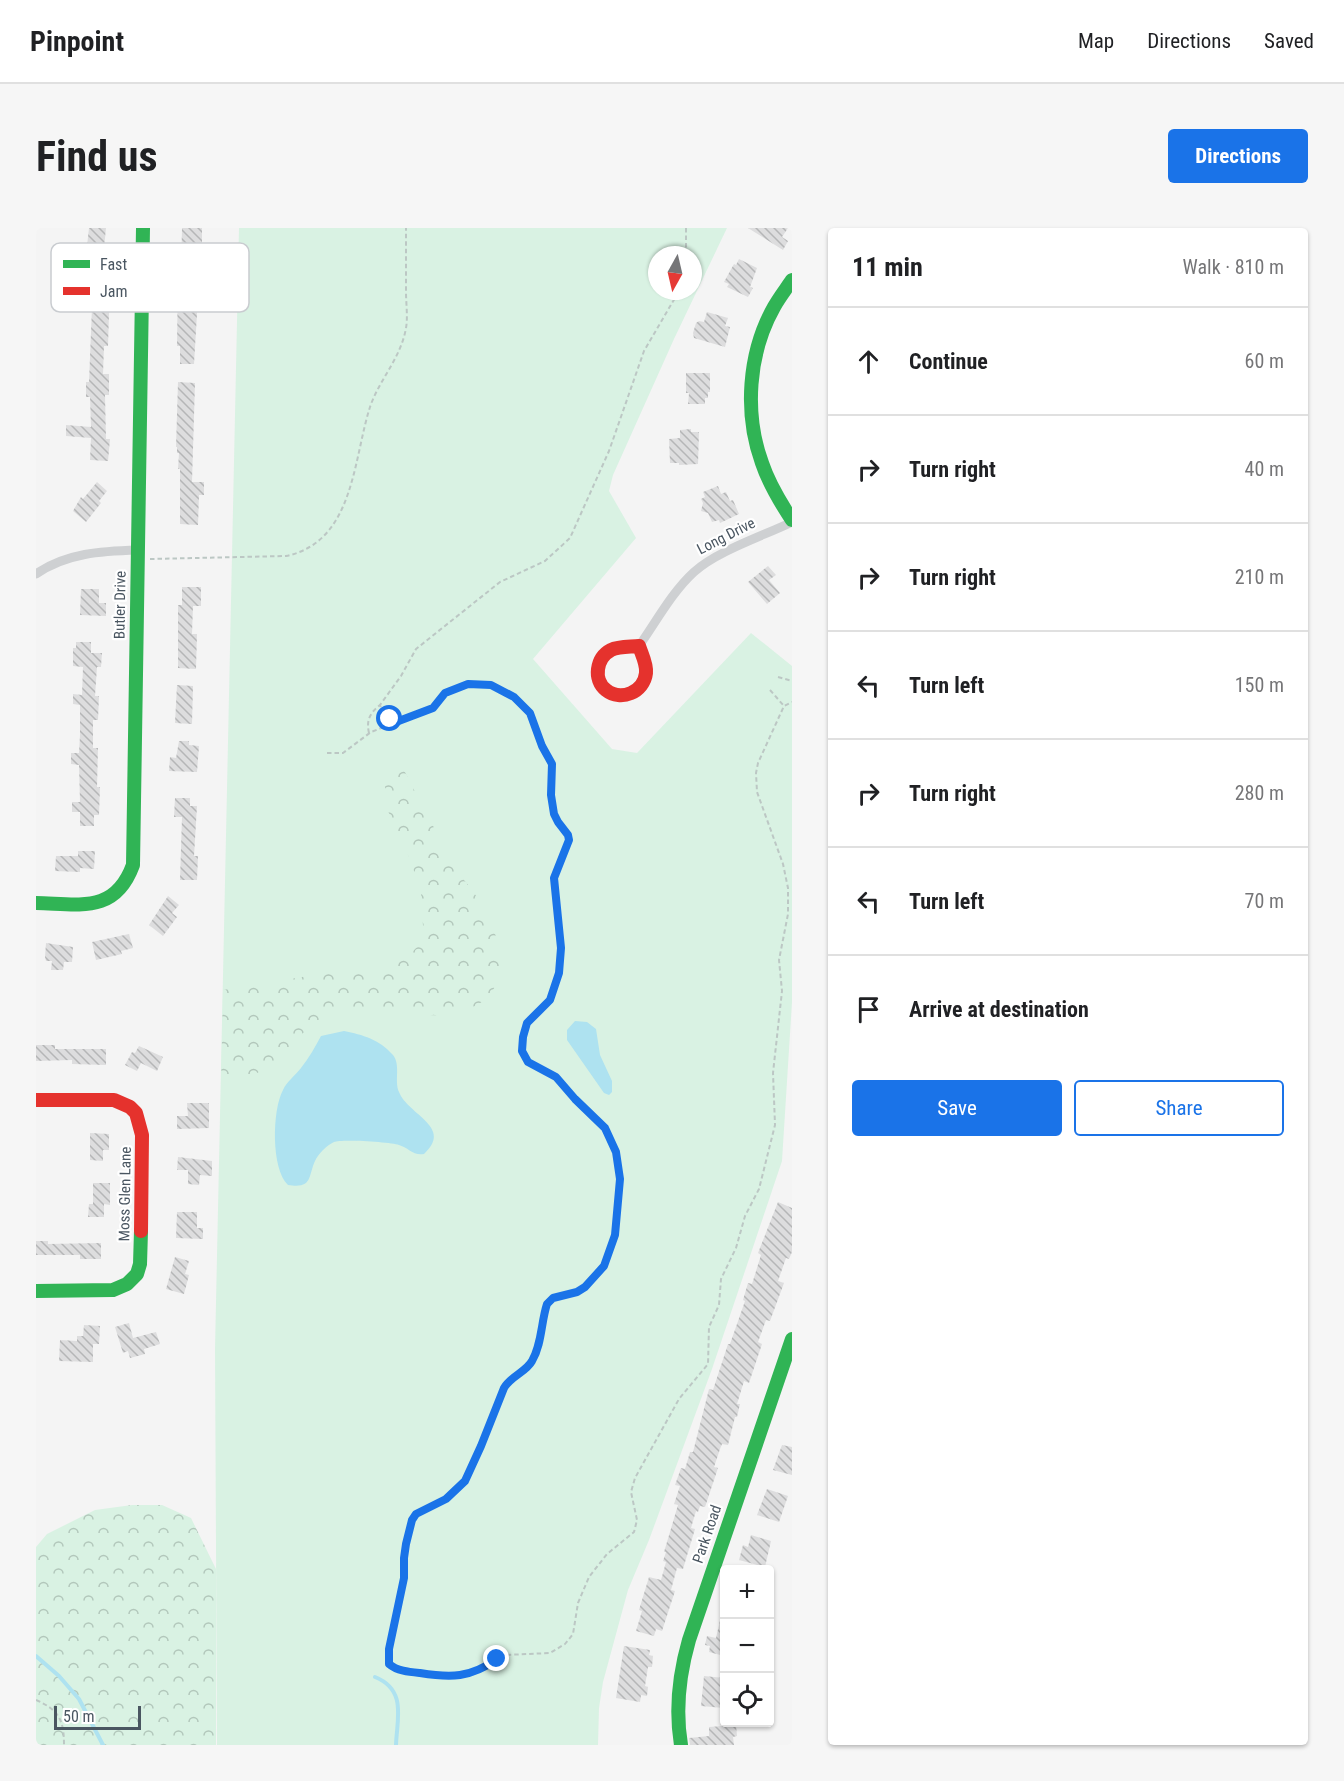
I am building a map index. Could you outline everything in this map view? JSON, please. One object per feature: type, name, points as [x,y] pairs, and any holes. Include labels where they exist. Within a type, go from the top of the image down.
[{"type":"street","points":[[792,280],[775,304],[758,341],[750,402],[751,422],[760,463],[774,493],[792,521]]},
{"type":"street","name":"Butler Drive","points":[[36,903],[91,903],[110,899],[123,890],[131,874],[134,855],[143,555],[143,312]]},
{"type":"street","name":"Long Drive","points":[[639,646],[694,572],[717,557],[792,521]]},
{"type":"street","points":[[36,574],[55,563],[78,556],[101,552],[143,555]]},
{"type":"street","name":"Moss Glen Lane","points":[[36,1100],[110,1099],[122,1102],[137,1114],[142,1135],[140,1264],[135,1279],[123,1288],[112,1290],[36,1291]]},
{"type":"street","name":"Park Road","points":[[681,1745],[677,1712],[685,1651],[792,1339]]},
{"type":"path","points":[[143,555],[286,556],[305,551],[325,535],[339,515],[350,489],[370,406],[391,368],[405,329],[406,228]]},
{"type":"path","points":[[686,228],[686,246]]},
{"type":"path","points":[[369,733],[371,712],[380,705],[401,676],[416,649],[500,582],[545,561],[570,538],[609,451],[644,351],[674,300]]},
{"type":"path","points":[[778,677],[792,681]]},
{"type":"path","points":[[327,753],[343,753],[369,733],[433,708],[445,693],[475,683],[498,688],[514,697],[530,713],[542,746],[552,764],[551,795],[554,814],[569,840],[554,878],[561,941],[559,973],[550,1000],[527,1023],[522,1051],[528,1062],[556,1077],[605,1128],[616,1152],[620,1179],[615,1235],[604,1266],[585,1287],[577,1292],[553,1298],[547,1304],[533,1360],[508,1381],[504,1388],[465,1481],[457,1491],[416,1514],[409,1530],[404,1558],[404,1578],[388,1659],[389,1664],[405,1671],[452,1677],[485,1668],[509,1654],[550,1653],[570,1640],[580,1593],[589,1577],[607,1554],[634,1532],[637,1520],[631,1492],[635,1478],[679,1399],[708,1364],[709,1327],[719,1305],[721,1279],[736,1248],[745,1216],[759,1189],[775,1125],[772,1084],[782,991],[779,960],[787,922],[788,888],[780,854],[758,792],[756,773],[758,763],[784,706],[792,702]]},
{"type":"path","points":[[770,690],[784,706]]},
{"type":"path","points":[[380,705],[384,715],[396,722]]},
{"type":"path","points":[[36,1700],[50,1706],[58,1713],[64,1730],[64,1745]]},
{"type":"green space","points":[[239,228],[727,228],[702,280],[702,246],[648,246],[648,300],[693,300],[613,475],[609,491],[636,538],[533,659],[612,749],[637,753],[751,633],[792,666],[792,1002],[782,1161],[712,1369],[649,1540],[628,1590],[603,1682],[599,1708],[598,1745],[217,1745],[215,1349],[237,312],[249,312],[249,243],[239,243]]},
{"type":"green space","points":[[386,769],[404,770],[429,814],[443,852],[477,897],[490,920],[500,953],[500,969],[496,984],[488,996],[475,1006],[456,1013],[426,1015],[365,1008],[333,1012],[308,1028],[278,1059],[264,1069],[221,1087],[223,990],[332,972],[353,972],[383,967],[406,958],[419,945],[423,926],[421,892],[410,859],[388,811],[385,787]]},
{"type":"green space","points":[[132,1505],[162,1505],[191,1518],[216,1569],[216,1745],[36,1745],[36,1547],[47,1534],[95,1510]]},
{"type":"water","points":[[575,1021],[587,1022],[596,1029],[600,1055],[612,1081],[612,1092],[609,1095],[604,1093],[567,1040],[567,1030]]},
{"type":"water","points":[[344,1031],[370,1038],[393,1055],[397,1063],[399,1092],[432,1129],[434,1136],[432,1145],[424,1154],[420,1154],[394,1144],[334,1142],[318,1155],[306,1183],[296,1186],[288,1185],[282,1177],[276,1153],[275,1125],[279,1099],[321,1036]]},
{"type":"building","points":[[89,228],[106,228],[104,243],[87,243]]},
{"type":"building","points":[[182,228],[202,228],[202,243],[182,243]]},
{"type":"building","points":[[748,228],[788,228],[782,237],[788,241],[783,250]]},
{"type":"building","points":[[739,259],[757,268],[750,287],[753,288],[748,297],[727,287],[729,284],[724,282]]},
{"type":"building","points":[[92,312],[109,312],[108,346],[104,346],[103,374],[109,374],[109,395],[105,395],[106,439],[110,439],[108,461],[90,460],[91,438],[66,436],[66,425],[91,427],[90,397],[86,397],[86,382],[89,382]]},
{"type":"building","points":[[177,312],[197,312],[194,364],[180,364],[180,346],[177,346]]},
{"type":"building","points":[[707,312],[728,318],[725,326],[730,327],[725,347],[694,338],[696,323],[704,322]]},
{"type":"building","points":[[686,373],[710,373],[710,392],[708,392],[708,398],[705,398],[705,404],[688,404]]},
{"type":"building","points":[[178,382],[195,383],[192,482],[204,482],[204,495],[199,495],[198,525],[180,524],[180,469],[178,469],[179,453],[176,447]]},
{"type":"building","points":[[691,429],[691,432],[699,432],[698,464],[670,463],[669,439],[680,438],[680,430]]},
{"type":"building","points":[[97,482],[107,491],[86,522],[73,511],[81,497],[83,499]]},
{"type":"building","points":[[718,486],[721,494],[726,492],[730,501],[733,500],[739,514],[720,523],[719,520],[712,522],[708,513],[701,511],[703,503],[701,499],[705,497],[703,492]]},
{"type":"building","points":[[768,566],[776,575],[769,580],[780,593],[767,604],[748,582]]},
{"type":"building","points":[[182,587],[201,587],[201,606],[193,606],[192,634],[197,634],[196,669],[178,668],[178,605],[182,605]]},
{"type":"building","points":[[81,589],[99,589],[99,603],[106,603],[106,616],[80,615]]},
{"type":"building","points":[[76,642],[91,642],[91,653],[102,653],[101,667],[97,667],[95,696],[99,696],[98,720],[93,720],[93,748],[98,748],[97,787],[100,787],[99,815],[94,815],[94,826],[80,826],[80,812],[72,812],[72,802],[80,802],[79,765],[71,764],[71,753],[79,753],[80,735],[80,705],[73,704],[73,694],[82,695],[83,667],[73,666],[73,648],[76,648]]},
{"type":"building","points":[[177,685],[193,686],[192,724],[175,723]]},
{"type":"building","points":[[179,741],[189,741],[189,745],[199,746],[197,772],[169,771],[170,757],[176,758]]},
{"type":"building","points":[[175,798],[190,798],[190,806],[197,806],[194,856],[198,856],[197,880],[180,880],[182,817],[174,817]]},
{"type":"building","points":[[78,851],[95,851],[94,869],[80,868],[80,872],[55,871],[56,856],[78,856]]},
{"type":"building","points":[[168,896],[179,905],[172,913],[177,917],[163,936],[149,925]]},
{"type":"building","points":[[129,934],[133,948],[121,951],[122,954],[96,960],[92,942]]},
{"type":"building","points":[[46,943],[73,947],[72,962],[64,962],[63,970],[51,970],[52,961],[46,961],[45,957]]},
{"type":"building","points":[[36,1045],[55,1045],[55,1049],[106,1049],[106,1065],[72,1064],[72,1060],[36,1061]]},
{"type":"building","points":[[139,1046],[163,1057],[157,1071],[141,1063],[137,1071],[125,1065],[132,1052],[135,1053]]},
{"type":"building","points":[[187,1103],[209,1103],[209,1128],[177,1129],[177,1116],[188,1116]]},
{"type":"building","points":[[90,1133],[109,1134],[109,1150],[103,1150],[103,1161],[90,1160]]},
{"type":"building","points":[[178,1157],[212,1161],[212,1176],[200,1175],[199,1185],[188,1184],[188,1170],[177,1170]]},
{"type":"building","points":[[93,1183],[110,1183],[110,1205],[104,1204],[104,1217],[88,1217],[89,1204],[93,1204]]},
{"type":"building","points":[[778,1202],[792,1208],[792,1252],[789,1259],[786,1258],[778,1281],[784,1283],[770,1321],[766,1320],[758,1342],[762,1344],[749,1383],[744,1381],[737,1404],[740,1404],[737,1417],[735,1417],[728,1445],[722,1444],[720,1449],[714,1467],[718,1468],[705,1507],[700,1506],[698,1512],[696,1511],[691,1528],[695,1529],[683,1569],[677,1568],[671,1590],[675,1591],[662,1631],[656,1629],[654,1636],[636,1631],[642,1611],[639,1610],[649,1577],[661,1580],[666,1562],[663,1561],[666,1552],[664,1552],[678,1505],[674,1504],[680,1486],[675,1485],[681,1468],[685,1469],[690,1452],[693,1452],[709,1389],[713,1390],[728,1344],[730,1344],[745,1301],[743,1300],[748,1283],[752,1284],[761,1255],[758,1253]]},
{"type":"building","points":[[177,1212],[197,1212],[197,1228],[203,1228],[203,1239],[176,1238]]},
{"type":"building","points":[[36,1241],[48,1241],[48,1244],[101,1243],[101,1259],[80,1259],[80,1255],[36,1255]]},
{"type":"building","points":[[175,1257],[189,1261],[185,1274],[189,1275],[184,1294],[166,1289]]},
{"type":"building","points":[[129,1323],[133,1338],[156,1332],[160,1344],[144,1349],[145,1354],[130,1358],[128,1351],[123,1353],[115,1327]]},
{"type":"building","points":[[84,1325],[100,1326],[99,1344],[93,1344],[93,1362],[59,1361],[60,1340],[77,1341],[77,1336],[83,1336]]},
{"type":"building","points":[[782,1445],[792,1447],[792,1475],[773,1470]]},
{"type":"building","points":[[767,1489],[788,1496],[779,1522],[757,1515]]},
{"type":"building","points":[[751,1535],[771,1541],[765,1565],[739,1560],[743,1545],[748,1547]]},
{"type":"building","points":[[720,1620],[720,1655],[709,1652],[710,1646],[705,1645],[707,1636],[716,1638]]},
{"type":"building","points":[[624,1646],[650,1650],[649,1655],[653,1656],[652,1667],[648,1667],[645,1686],[648,1687],[647,1696],[641,1695],[640,1702],[616,1698]]},
{"type":"building","points":[[704,1676],[720,1678],[720,1708],[701,1706]]},
{"type":"building","points":[[709,1727],[736,1727],[737,1736],[733,1737],[734,1745],[690,1745],[689,1738],[709,1736]]},
{"type":"waterway","points":[[36,1656],[59,1676],[79,1699],[103,1745]]},
{"type":"waterway","points":[[375,1677],[392,1689],[396,1697],[398,1706],[396,1745]]},
{"type":"traffic: fast","points":[[143,228],[143,243]]},
{"type":"traffic: fast","points":[[792,280],[765,325],[754,364],[751,404],[756,444],[762,463],[775,493],[792,520]]},
{"type":"traffic: fast","points":[[36,903],[81,904],[106,899],[125,881],[133,865],[142,312]]},
{"type":"traffic: fast","points":[[36,1291],[113,1290],[127,1284],[137,1274],[140,1264],[141,1231]]},
{"type":"traffic: fast","points":[[681,1745],[678,1718],[679,1692],[689,1640],[792,1339]]},
{"type":"traffic: jam","points":[[639,646],[646,670],[641,685],[625,695],[606,690],[599,681],[598,675],[602,658],[614,649],[639,646]]},
{"type":"traffic: jam","points":[[36,1100],[114,1100],[130,1107],[136,1113],[142,1135],[141,1231]]},
{"type":"route","points":[[390,719],[396,722],[429,710],[437,705],[445,693],[475,683],[498,688],[514,697],[530,713],[542,746],[552,764],[551,795],[554,814],[566,830],[569,840],[554,878],[560,923],[559,973],[550,1000],[527,1023],[522,1051],[528,1062],[556,1077],[575,1099],[600,1121],[616,1152],[619,1170],[615,1235],[604,1266],[585,1287],[577,1292],[553,1298],[547,1304],[533,1360],[508,1381],[504,1388],[465,1481],[446,1499],[416,1514],[409,1530],[404,1558],[403,1587],[389,1649],[389,1664],[399,1670],[452,1677],[485,1668],[497,1659]]}]
